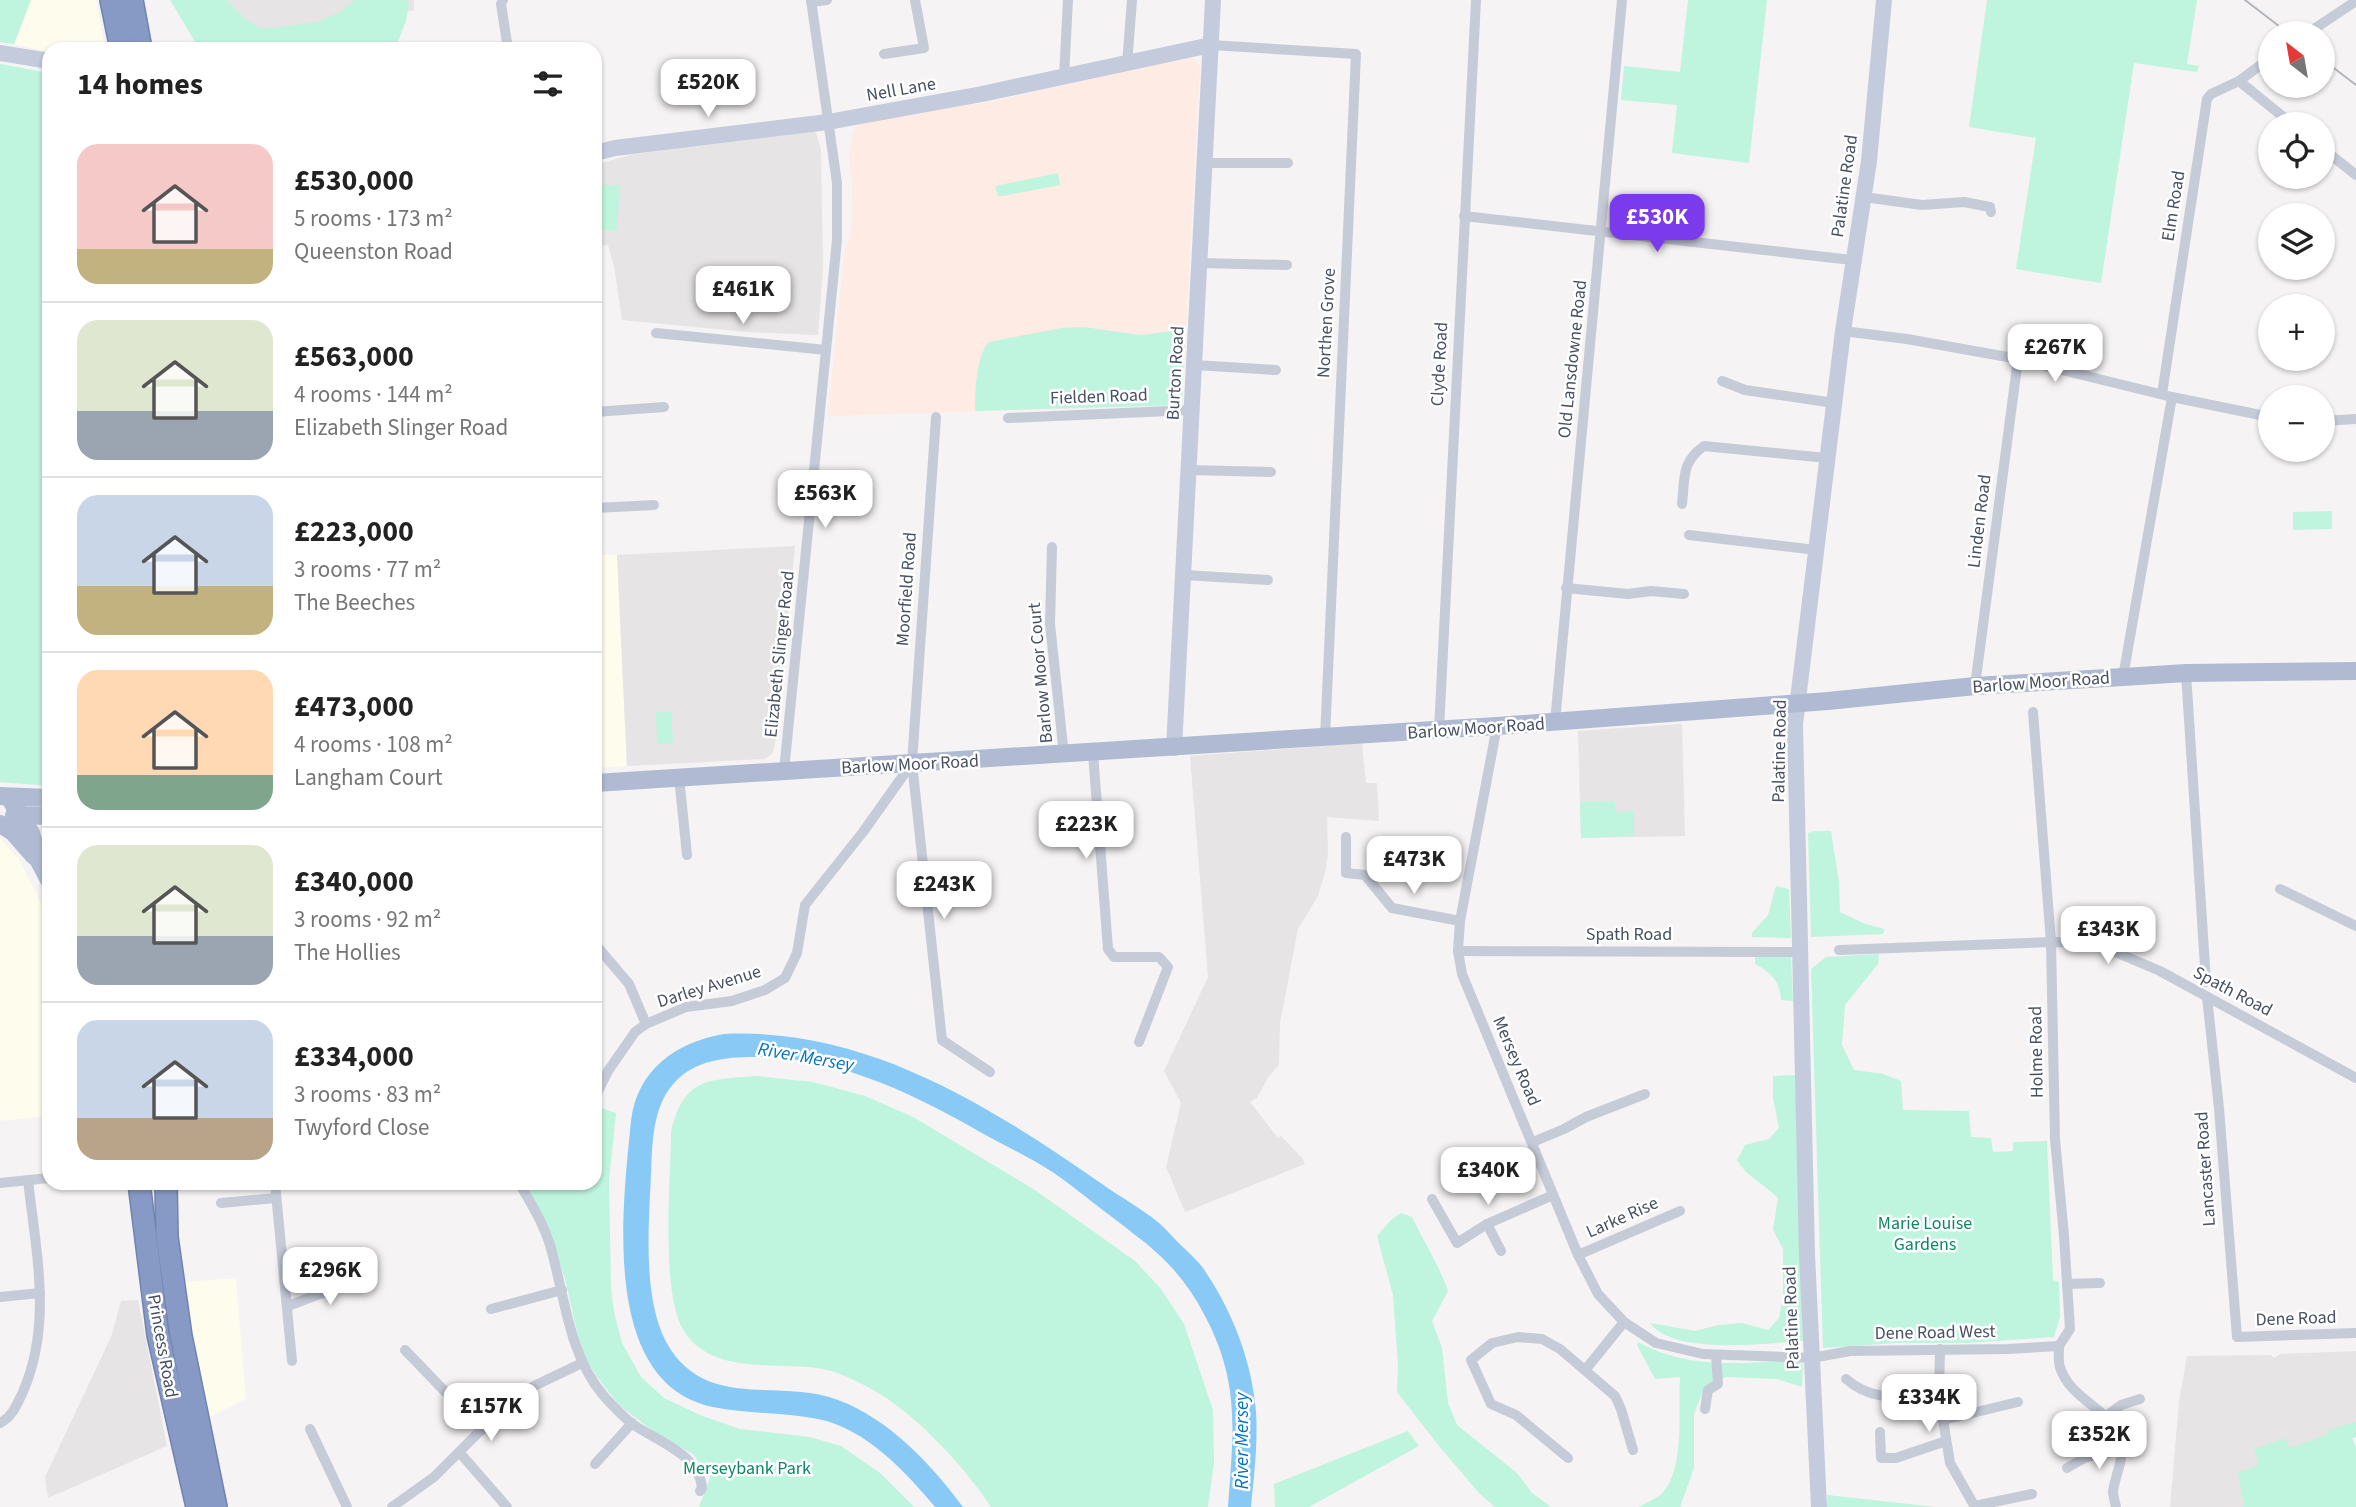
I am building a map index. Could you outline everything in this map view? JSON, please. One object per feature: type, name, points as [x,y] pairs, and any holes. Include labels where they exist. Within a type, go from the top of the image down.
[{"type":"highway","points":[[111,0],[118,42]]},
{"type":"highway","points":[[132,0],[140,42]]},
{"type":"highway","name":"Princess Road","points":[[140,1190],[158,1335],[197,1507]]},
{"type":"highway","name":"Princess Road","points":[[166,1190],[167,1237],[180,1336],[216,1507]]},
{"type":"main road","name":"Burton Road","points":[[1174,748],[1213,0]]},
{"type":"main road","name":"Palatine Road","points":[[1819,1507],[1807,1224],[1794,741],[1826,458],[1852,260],[1864,197],[1884,0]]},
{"type":"main road","name":"Nell Lane","points":[[602,151],[828,122],[1064,77],[1211,45]]},
{"type":"main road","points":[[0,53],[42,60]]},
{"type":"main road","name":"Barlow Moor Road","points":[[602,782],[1555,722],[1975,686],[2186,673],[2356,671]]},
{"type":"main road","points":[[3,802],[42,799]]},
{"type":"main road","points":[[3,802],[22,816],[31,833],[42,867]]},
{"type":"main road","points":[[22,816],[42,816]]},
{"type":"main road","points":[[0,824],[13,832],[39,861]]},
{"type":"street","points":[[503,0],[507,42]]},
{"type":"street","points":[[811,1],[827,0]]},
{"type":"street","points":[[884,54],[924,48],[915,0]]},
{"type":"street","points":[[1064,77],[1068,0]]},
{"type":"street","points":[[1128,64],[1132,0]]},
{"type":"street","name":"Clyde Road","points":[[1439,730],[1476,0]]},
{"type":"street","name":"Old Lansdowne Road","points":[[1555,722],[1622,0]]},
{"type":"street","name":"Elizabeth Slinger Road","points":[[784,771],[837,240],[837,183],[811,1]]},
{"type":"street","points":[[2326,21],[2356,1]]},
{"type":"street","name":"Northen Grove","points":[[1211,45],[1356,54],[1325,738]]},
{"type":"street","name":"Elm Road","points":[[2123,677],[2167,396],[2207,99],[2211,93],[2239,81],[2258,67]]},
{"type":"street","points":[[2239,81],[2277,112]]},
{"type":"street","points":[[2335,158],[2356,175]]},
{"type":"street","points":[[1205,163],[1289,163]]},
{"type":"street","points":[[1864,197],[1922,205],[1964,202],[1990,207],[1991,212]]},
{"type":"street","points":[[1464,216],[1852,260]]},
{"type":"street","points":[[1200,263],[1286,265]]},
{"type":"street","points":[[1843,331],[2018,359],[2167,396],[2258,415]]},
{"type":"street","points":[[656,333],[826,350]]},
{"type":"street","name":"Linden Road","points":[[1975,686],[2018,359]]},
{"type":"street","points":[[1194,365],[1276,370]]},
{"type":"street","points":[[1722,381],[1745,390],[1834,402]]},
{"type":"street","points":[[602,411],[664,407]]},
{"type":"street","name":"Fielden Road","points":[[1008,418],[1192,410]]},
{"type":"street","name":"Moorfield Road","points":[[936,417],[912,763],[942,1040],[990,1072]]},
{"type":"street","points":[[2335,420],[2356,419]]},
{"type":"street","points":[[1682,504],[1685,468],[1692,454],[1704,446],[1826,458]]},
{"type":"street","points":[[1189,470],[1271,472]]},
{"type":"street","points":[[602,508],[654,505]]},
{"type":"street","points":[[1689,535],[1816,550]]},
{"type":"street","name":"Barlow Moor Court","points":[[1052,547],[1050,624],[1064,755]]},
{"type":"street","points":[[1184,575],[1268,580]]},
{"type":"street","points":[[1566,588],[1628,594],[1651,591],[1684,594]]},
{"type":"street","points":[[2186,673],[2206,982]]},
{"type":"street","name":"Holme Road","points":[[2033,712],[2051,942],[2055,1139],[2070,1329],[2059,1346]]},
{"type":"street","name":"Mersey Road","points":[[1497,726],[1460,921],[1458,951],[1466,984],[1578,1255],[1598,1294],[1624,1322],[1656,1343],[1703,1354],[1812,1358]]},
{"type":"street","points":[[1093,753],[1108,949],[1114,957],[1159,957],[1168,968],[1139,1042]]},
{"type":"street","name":"Darley Avenue","points":[[602,1083],[635,1032],[646,1024],[686,1007],[732,1001],[765,990],[785,978],[797,953],[805,905],[863,832],[912,763]]},
{"type":"street","points":[[679,777],[687,855]]},
{"type":"street","points":[[1346,837],[1346,873],[1365,875],[1392,908],[1460,921]]},
{"type":"street","points":[[923,880],[967,878],[967,896]]},
{"type":"street","points":[[2280,889],[2356,926]]},
{"type":"street","name":"Spath Road","points":[[1839,950],[2051,942],[2094,943],[2160,971],[2356,1078]]},
{"type":"street","name":"Spath Road","points":[[1458,951],[1801,952]]},
{"type":"street","points":[[602,952],[629,984],[646,1024]]},
{"type":"street","name":"Lancaster Road","points":[[2207,997],[2237,1337]]},
{"type":"street","points":[[1533,1142],[1586,1117],[1645,1094]]},
{"type":"street","points":[[0,1183],[42,1179]]},
{"type":"street","points":[[0,1423],[13,1412],[38,1349],[40,1293],[28,1180]]},
{"type":"street","points":[[275,1190],[292,1361]]},
{"type":"street","points":[[523,1190],[545,1232],[562,1290],[569,1328],[582,1363],[603,1395],[632,1423],[688,1459],[703,1485],[700,1491]]},
{"type":"street","points":[[1432,1199],[1457,1242],[1487,1224],[1553,1195]]},
{"type":"street","points":[[221,1203],[276,1198]]},
{"type":"street","name":"Larke Rise","points":[[1578,1255],[1680,1211]]},
{"type":"street","points":[[1487,1224],[1501,1251]]},
{"type":"street","points":[[288,1306],[362,1278]]},
{"type":"street","points":[[2067,1284],[2100,1283]]},
{"type":"street","points":[[491,1309],[562,1290]]},
{"type":"street","points":[[0,1297],[40,1293]]},
{"type":"street","points":[[1586,1369],[1624,1322]]},
{"type":"street","name":"Dene Road","points":[[2237,1337],[2356,1334]]},
{"type":"street","points":[[1568,1458],[1516,1415],[1491,1404],[1471,1360],[1492,1343],[1518,1337],[1542,1339],[1560,1349],[1615,1396],[1633,1450]]},
{"type":"street","points":[[2059,1346],[2060,1367],[2069,1387],[2105,1417],[2118,1433],[2122,1450],[2121,1466],[2113,1492],[2116,1507]]},
{"type":"street","name":"Dene Road West","points":[[1812,1358],[1850,1351],[2059,1346]]},
{"type":"street","points":[[1940,1349],[1939,1395],[1950,1463],[1975,1506],[2032,1494]]},
{"type":"street","points":[[405,1350],[482,1430]]},
{"type":"street","points":[[1705,1409],[1708,1390],[1718,1384],[1716,1355]]},
{"type":"street","points":[[397,1505],[434,1477],[503,1408],[534,1386],[582,1363]]},
{"type":"street","points":[[1846,1379],[1858,1390],[1874,1396],[1939,1395]]},
{"type":"street","points":[[2105,1417],[2121,1405],[2140,1399]]},
{"type":"street","points":[[1943,1420],[2018,1402]]},
{"type":"street","points":[[595,1464],[632,1423]]},
{"type":"street","points":[[310,1429],[347,1507]]},
{"type":"street","points":[[1880,1432],[1881,1458],[1896,1458],[1946,1441]]},
{"type":"street","points":[[2067,1468],[2086,1457],[2122,1450]]},
{"type":"street","points":[[460,1453],[507,1507]]},
{"type":"shaded area","points":[[31,0],[96,0],[104,42],[42,42],[42,50],[14,44]]},
{"type":"shaded area","points":[[221,0],[414,0],[414,10],[319,27],[256,29]]},
{"type":"shaded area","points":[[1190,57],[1200,66],[1182,405],[828,416],[845,246],[849,242],[851,228],[849,158],[855,128],[863,121],[994,101]]},
{"type":"shaded area","points":[[814,131],[821,150],[823,268],[818,335],[747,332],[622,320],[614,266],[608,245],[602,245],[602,163],[629,155]]},
{"type":"shaded area","points":[[795,546],[772,754],[765,759],[627,766],[617,555]]},
{"type":"shaded area","points":[[602,555],[617,555],[627,766],[602,768]]},
{"type":"shaded area","points":[[1682,724],[1685,836],[1581,838],[1578,731]]},
{"type":"shaded area","points":[[1362,743],[1366,783],[1377,783],[1379,821],[1327,817],[1326,869],[1318,896],[1298,929],[1280,1023],[1279,1065],[1269,1076],[1257,1098],[1250,1102],[1278,1138],[1281,1136],[1305,1164],[1185,1212],[1166,1167],[1181,1103],[1164,1071],[1208,977],[1190,756]]},
{"type":"shaded area","points":[[0,838],[19,859],[42,905],[42,1117],[0,1121]]},
{"type":"shaded area","points":[[236,1278],[246,1399],[210,1417],[190,1331],[185,1282]]},
{"type":"shaded area","points":[[138,1300],[167,1446],[48,1498],[45,1477],[111,1337],[121,1301]]},
{"type":"shaded area","points":[[2356,1351],[2356,1437],[2352,1438],[2356,1448],[2356,1507],[2170,1507],[2179,1401],[2187,1356],[2271,1355],[2274,1358],[2280,1354]]},
{"type":"green space","points":[[0,0],[31,0],[14,44],[0,42]]},
{"type":"green space","points":[[170,0],[226,0],[245,19],[260,28],[317,22],[338,13],[355,0],[406,0],[409,3],[406,21],[398,42],[194,40]]},
{"type":"green space","points":[[1688,0],[1767,0],[1749,163],[1672,153],[1677,105],[1621,100],[1624,66],[1680,72]]},
{"type":"green space","points":[[1987,0],[2197,0],[2187,64],[2199,66],[2197,72],[2134,63],[2101,283],[2016,269],[2036,138],[1969,127]]},
{"type":"green space","points":[[0,64],[42,72],[42,785],[0,782]]},
{"type":"green space","points":[[1058,173],[1060,185],[1003,196],[998,196],[995,186]]},
{"type":"green space","points":[[602,185],[620,186],[617,231],[602,230]]},
{"type":"green space","points":[[1084,327],[1141,335],[1185,331],[1182,405],[975,411],[979,365],[989,342],[1061,328]]},
{"type":"green space","points":[[2332,511],[2332,529],[2293,530],[2293,512]]},
{"type":"green space","points":[[656,712],[671,712],[673,743],[657,744]]},
{"type":"green space","points":[[1615,801],[1615,812],[1634,811],[1634,836],[1581,838],[1580,802]]},
{"type":"green space","points":[[1831,831],[1839,882],[1840,912],[1884,929],[1883,934],[1811,937],[1808,833]]},
{"type":"green space","points":[[1776,886],[1789,889],[1791,938],[1752,937],[1752,933],[1768,915]]},
{"type":"green space","name":"Marie Louise Gardens","points":[[1879,954],[1878,964],[1845,1005],[1842,1045],[1854,1070],[1883,1074],[1901,1081],[1903,1110],[1969,1111],[1971,1137],[1991,1138],[1993,1152],[2013,1151],[2013,1142],[2047,1141],[2053,1280],[2059,1282],[2060,1317],[2054,1337],[1823,1348],[1811,969],[1826,957]]},
{"type":"green space","points":[[1791,955],[1793,1001],[1781,1000],[1777,983],[1755,964],[1755,956]]},
{"type":"green space","points":[[1796,1075],[1803,1341],[1744,1345],[1699,1344],[1662,1333],[1650,1323],[1695,1331],[1742,1323],[1768,1330],[1779,1318],[1783,1295],[1783,1249],[1773,1230],[1778,1198],[1751,1176],[1737,1160],[1745,1145],[1769,1139],[1779,1128],[1773,1098],[1773,1076]]},
{"type":"green space","points":[[756,1076],[813,1082],[865,1096],[913,1117],[1035,1190],[1135,1261],[1161,1289],[1184,1324],[1213,1410],[1214,1462],[1208,1507],[991,1507],[965,1472],[934,1438],[898,1407],[862,1384],[822,1369],[728,1361],[711,1355],[696,1345],[684,1331],[672,1291],[668,1235],[671,1132],[683,1101],[700,1085],[711,1081]]},
{"type":"green space","name":"Merseybank Park","points":[[602,1108],[616,1113],[609,1180],[611,1288],[622,1343],[641,1377],[664,1398],[700,1415],[740,1429],[810,1437],[841,1446],[880,1473],[914,1507],[699,1507],[710,1478],[693,1454],[658,1435],[619,1405],[595,1374],[581,1349],[565,1279],[550,1233],[529,1190],[602,1190]]},
{"type":"green space","points":[[1401,1213],[1412,1217],[1448,1291],[1432,1321],[1442,1348],[1448,1403],[1457,1425],[1517,1473],[1532,1493],[1551,1507],[1495,1507],[1479,1493],[1397,1392],[1398,1365],[1393,1295],[1377,1236]]},
{"type":"green space","points":[[1638,1342],[1657,1351],[1695,1361],[1734,1363],[1796,1360],[1803,1365],[1802,1387],[1777,1379],[1726,1377],[1705,1386],[1694,1414],[1694,1468],[1680,1507],[1639,1507],[1659,1496],[1668,1486],[1673,1473],[1679,1440],[1680,1377],[1655,1379],[1637,1345]]},
{"type":"green space","points":[[2356,1422],[2356,1437],[2352,1438],[2356,1448],[2356,1507],[2244,1507],[2238,1473],[2259,1465],[2254,1449],[2285,1438],[2290,1448],[2328,1434],[2328,1430]]},
{"type":"green space","points":[[1408,1431],[1419,1446],[1309,1507],[1275,1507],[1274,1484]]},
{"type":"green space","points":[[1827,1495],[1936,1507],[1827,1507]]},
{"type":"water","name":"River Mersey","points":[[724,1034],[776,1035],[827,1044],[876,1058],[924,1077],[971,1100],[1016,1127],[1159,1223],[1203,1268],[1223,1301],[1245,1355],[1256,1412],[1251,1507],[1228,1507],[1232,1410],[1217,1341],[1195,1299],[1164,1260],[1069,1184],[1031,1159],[935,1107],[877,1081],[817,1063],[754,1057],[711,1061],[682,1075],[666,1095],[653,1136],[649,1233],[652,1295],[662,1334],[671,1350],[687,1368],[706,1380],[749,1389],[817,1394],[857,1408],[908,1444],[963,1507],[935,1507],[883,1453],[835,1424],[805,1417],[713,1407],[676,1391],[651,1364],[635,1328],[626,1287],[624,1198],[631,1121],[641,1087],[662,1061],[690,1044]]},
{"type":"tram line","points":[[2245,0],[2272,21]]},
{"type":"tram line","points":[[2335,69],[2356,85]]}]
